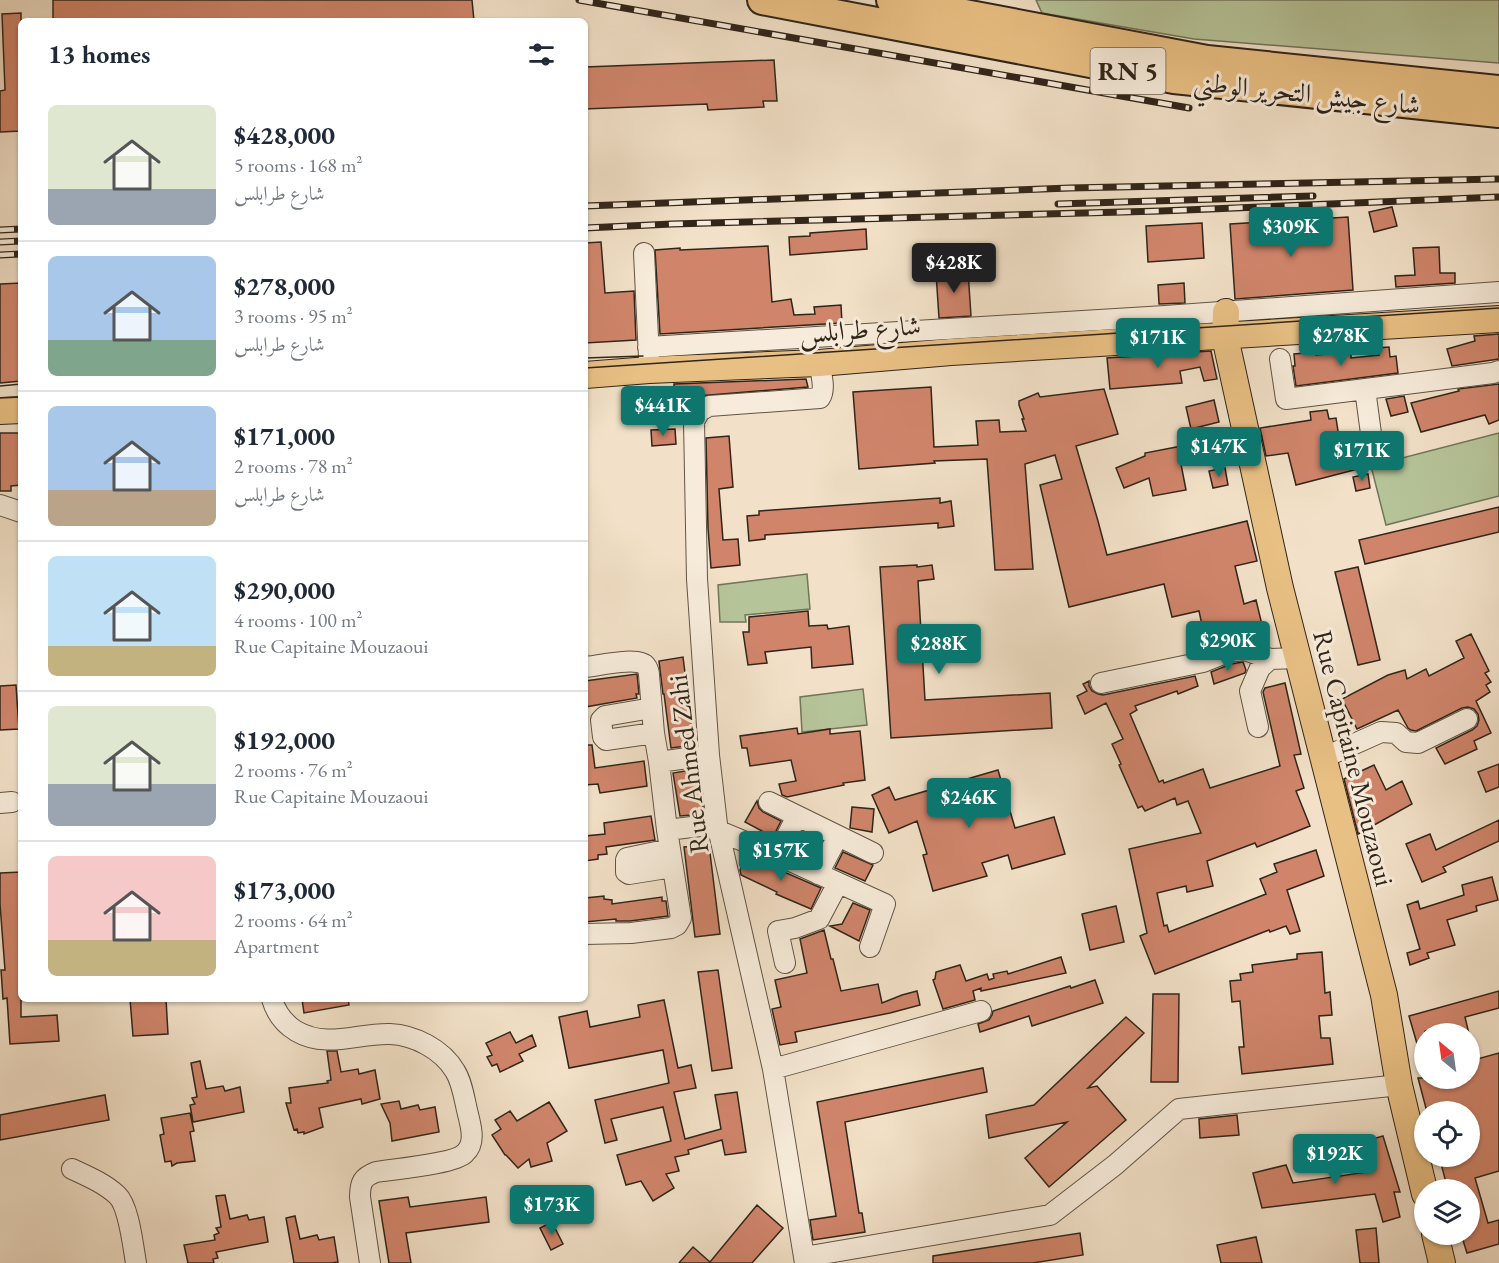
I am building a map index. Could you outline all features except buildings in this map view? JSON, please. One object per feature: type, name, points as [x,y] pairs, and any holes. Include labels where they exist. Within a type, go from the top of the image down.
[{"type":"highway","name":"شارع جيش التحرير الوطني","points":[[762,0],[1174,79],[1499,112]]},
{"type":"highway","name":"شارع جيش التحرير الوطني","points":[[891,0],[1207,60],[1499,90]]},
{"type":"main road","name":"شارع طرابلس","points":[[588,374],[649,358],[819,363],[1226,324],[1499,319]]},
{"type":"main road","name":"Rue Capitaine Mouzaoui","points":[[1226,324],[1280,588],[1384,995],[1399,1085],[1421,1179]]},
{"type":"main road","points":[[0,411],[18,410]]},
{"type":"main road","points":[[1438,1245],[1442,1263]]},
{"type":"street","points":[[644,253],[649,358],[1226,324],[1499,292]]},
{"type":"street","points":[[1280,359],[1286,399],[1499,371]]},
{"type":"street","name":"Rue Ahmed Zahi","points":[[805,1260],[773,1069],[718,827],[709,755],[697,579],[694,421],[700,411],[709,406],[820,398],[823,394],[823,386],[819,363]]},
{"type":"street","points":[[1365,389],[1372,441]]},
{"type":"street","points":[[0,505],[18,511]]},
{"type":"street","points":[[1101,684],[1203,662],[1228,652],[1245,650],[1270,659],[1298,658]]},
{"type":"street","points":[[1258,727],[1250,691],[1260,668],[1270,659]]},
{"type":"street","points":[[588,667],[640,662],[647,667],[654,733],[681,918],[677,925],[670,928],[631,933],[588,934]]},
{"type":"street","points":[[652,708],[605,716],[602,720],[603,737],[606,740],[654,733]]},
{"type":"street","points":[[1323,758],[1381,732],[1396,733],[1406,742],[1418,743],[1467,719]]},
{"type":"street","points":[[659,762],[709,755]]},
{"type":"street","points":[[769,802],[873,853]]},
{"type":"street","points":[[777,855],[797,816]]},
{"type":"street","points":[[670,848],[718,827],[885,904],[870,947]]},
{"type":"street","points":[[818,874],[838,836]]},
{"type":"street","points":[[785,963],[778,931],[795,928],[819,919],[838,883]]},
{"type":"street","points":[[273,1002],[285,1025],[305,1036],[326,1040],[389,1034],[410,1038],[429,1046],[443,1056],[455,1071],[461,1084],[472,1135],[470,1148],[464,1155],[452,1160],[376,1172],[363,1180],[360,1186],[360,1197],[369,1263]]},
{"type":"street","points":[[773,1069],[981,1011]]},
{"type":"street","points":[[805,1260],[1050,1215],[1115,1165],[1179,1109],[1399,1085]]},
{"type":"street","points":[[72,1169],[98,1181],[119,1196],[125,1206],[136,1263]]},
{"type":"green space","points":[[1036,0],[1499,0],[1499,63],[1194,39],[1042,13]]},
{"type":"green space","points":[[1499,433],[1499,496],[1386,525],[1371,466]]},
{"type":"green space","points":[[807,574],[810,609],[745,615],[746,622],[720,622],[718,585]]},
{"type":"green space","points":[[863,689],[867,725],[802,732],[800,697]]},
{"type":"tram line","points":[[588,368],[1499,308]]},
{"type":"tram line","points":[[588,358],[643,356]]},
{"type":"tram line","points":[[0,386],[18,384]]},
{"type":"tram line","points":[[0,398],[18,397]]},
{"type":"railway","points":[[579,0],[1189,108]]},
{"type":"railway","points":[[588,206],[1070,188],[1499,179]]},
{"type":"railway","points":[[1058,204],[1313,196]]},
{"type":"railway","points":[[588,228],[1161,211],[1499,197]]},
{"type":"railway","points":[[0,230],[18,229]]},
{"type":"railway","points":[[0,242],[18,241]]},
{"type":"railway","points":[[0,255],[18,254]]}]
